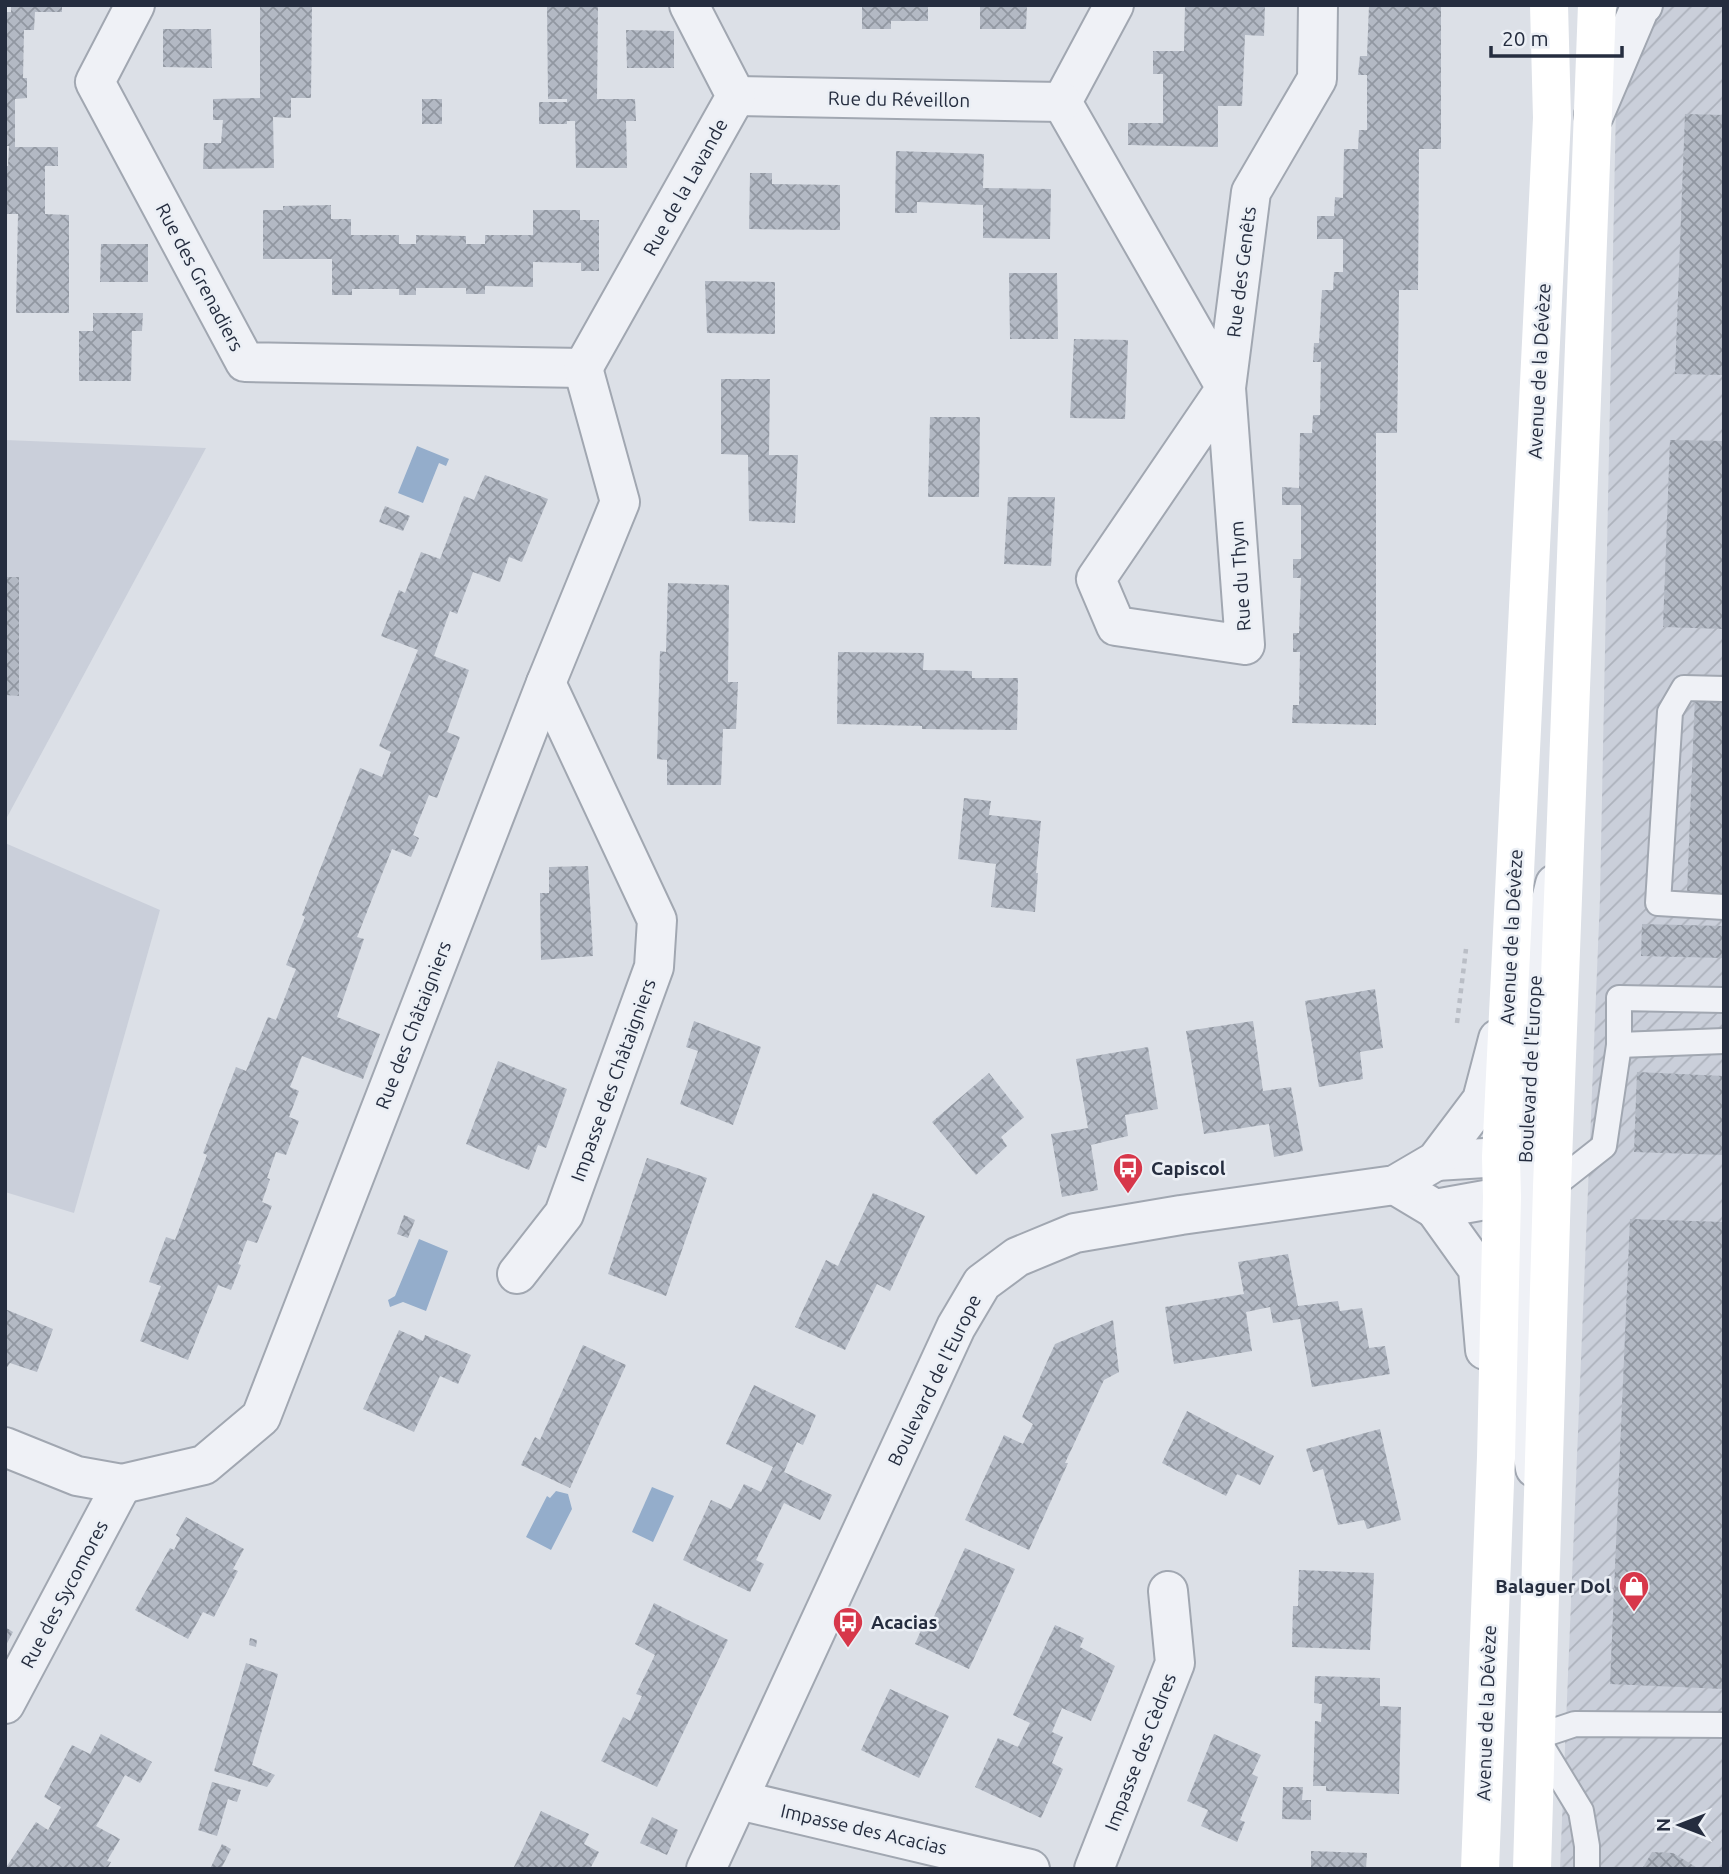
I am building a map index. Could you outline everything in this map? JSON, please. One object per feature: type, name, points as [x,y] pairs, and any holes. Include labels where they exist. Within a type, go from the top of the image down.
[{"type":"main road","name":"Avenue de la Dévèze","points":[[1532,1869],[1543,1518],[1508,999],[1552,118],[1549,5]]},
{"type":"main road","name":"Avenue de la Dévèze","points":[[1480,1869],[1496,1457],[1520,1180],[1566,839],[1597,5]]},
{"type":"street","name":"Rue des Grenadiers","points":[[135,5],[95,82],[245,362],[583,368]]},
{"type":"street","name":"Rue de la Lavande","points":[[583,368],[736,96],[689,5]]},
{"type":"street","points":[[1062,102],[1114,5]]},
{"type":"street","name":"Rue des Genêts","points":[[1226,388],[1251,192],[1317,79],[1318,5]]},
{"type":"street","points":[[1594,115],[1638,6]]},
{"type":"street","name":"Rue du Réveillon","points":[[736,96],[1062,102]]},
{"type":"street","name":"Rue du Thym","points":[[1062,102],[1226,388],[1245,645],[1116,626],[1096,579],[1226,388]]},
{"type":"street","name":"Rue des Châtaigniers","points":[[5,1447],[77,1476],[122,1483],[204,1465],[261,1417],[545,683],[620,502],[583,368]]},
{"type":"street","name":"Impasse des Châtaigniers","points":[[517,1274],[564,1214],[654,967],[657,920],[545,683]]},
{"type":"street","name":"Boulevard de l'Europe","points":[[706,1869],[956,1327],[982,1283],[1017,1257],[1075,1233],[1395,1185],[1436,1161],[1482,1100],[1508,999]]},
{"type":"street","name":"Boulevard de l'Europe","points":[[1436,1161],[1520,1180]]},
{"type":"street","points":[[1435,1209],[1520,1180]]},
{"type":"street","points":[[1395,1185],[1435,1209],[1478,1269],[1496,1457]]},
{"type":"street","name":"Rue des Sycomores","points":[[5,1704],[122,1483]]},
{"type":"street","name":"Impasse des Cèdres","points":[[1094,1869],[1175,1663],[1168,1591]]},
{"type":"street","name":"Impasse des Acacias","points":[[739,1800],[1030,1869]]},
{"type":"lane","points":[[1724,689],[1684,688],[1670,712],[1658,903],[1724,907]]},
{"type":"lane","points":[[1520,1180],[1604,1146],[1619,1045],[1619,998],[1724,1000]]},
{"type":"lane","points":[[1619,1045],[1724,1041]]},
{"type":"lane","points":[[1587,1869],[1587,1846],[1581,1811],[1536,1737],[1575,1724],[1724,1725]]},
{"type":"shaded area","points":[[1618,5],[1724,5],[1724,1869],[1560,1869],[1600,898]]},
{"type":"shaded area","points":[[5,440],[206,448],[5,821]]},
{"type":"shaded area","points":[[5,843],[160,910],[74,1213],[5,1192]]},
{"type":"water","points":[[417,446],[449,459],[446,466],[439,463],[423,503],[398,493]]},
{"type":"water","points":[[419,1239],[448,1251],[426,1311],[403,1302],[390,1307],[388,1300],[395,1296]]},
{"type":"water","points":[[652,1487],[674,1496],[653,1542],[632,1532]]},
{"type":"water","points":[[556,1491],[568,1494],[572,1509],[551,1550],[526,1537],[547,1496],[550,1498]]},
{"type":"building","points":[[11,5],[62,5],[62,12],[35,12],[34,30],[24,30],[23,78],[27,78],[27,98],[15,99],[15,147],[58,147],[58,166],[45,166],[45,214],[69,215],[69,313],[16,313],[18,214],[5,214],[5,166],[8,166],[9,146],[5,146],[5,12],[11,12]]},
{"type":"building","points":[[260,5],[312,5],[311,98],[291,98],[291,118],[273,117],[274,168],[203,169],[204,143],[221,143],[223,120],[213,120],[213,99],[260,98]]},
{"type":"building","points":[[547,5],[598,5],[597,99],[635,99],[636,121],[626,121],[627,168],[576,168],[575,121],[567,121],[567,124],[539,124],[539,102],[567,102],[567,99],[548,99]]},
{"type":"building","points":[[862,5],[928,5],[928,21],[891,21],[891,29],[862,29]]},
{"type":"building","points":[[980,5],[1027,5],[1026,29],[980,29]]},
{"type":"building","points":[[1185,5],[1265,5],[1264,36],[1245,35],[1242,106],[1218,106],[1218,147],[1128,145],[1128,123],[1163,123],[1163,74],[1153,74],[1153,51],[1184,51]]},
{"type":"building","points":[[1369,5],[1441,5],[1441,149],[1419,149],[1418,290],[1399,290],[1397,433],[1376,433],[1376,725],[1292,723],[1293,705],[1299,705],[1300,652],[1293,652],[1293,633],[1299,633],[1301,578],[1293,578],[1293,559],[1301,559],[1301,505],[1282,505],[1282,487],[1299,488],[1300,433],[1312,433],[1313,415],[1320,415],[1321,362],[1313,362],[1314,343],[1319,343],[1322,290],[1333,290],[1334,272],[1343,272],[1343,239],[1317,239],[1317,216],[1334,216],[1335,197],[1343,198],[1344,149],[1358,149],[1359,130],[1367,130],[1367,75],[1358,75],[1360,56],[1367,56]]},
{"type":"building","points":[[163,29],[211,29],[212,68],[163,67]]},
{"type":"building","points":[[626,30],[674,31],[674,68],[627,68]]},
{"type":"building","points":[[422,99],[442,99],[442,124],[422,124]]},
{"type":"building","points":[[1685,114],[1724,115],[1724,375],[1675,374]]},
{"type":"building","points":[[896,151],[984,154],[983,188],[1051,189],[1050,239],[983,238],[983,205],[917,202],[917,213],[895,213]]},
{"type":"building","points":[[750,173],[772,173],[772,184],[840,185],[840,230],[749,229]]},
{"type":"building","points":[[331,205],[331,219],[351,219],[351,235],[399,235],[399,244],[416,244],[416,235],[466,236],[466,244],[485,244],[485,235],[533,235],[533,210],[580,210],[580,220],[599,220],[599,271],[581,271],[581,263],[533,262],[533,287],[485,286],[485,294],[466,294],[466,288],[416,288],[416,295],[399,295],[399,289],[352,289],[352,295],[332,295],[332,259],[263,259],[263,210],[283,210],[283,206]]},
{"type":"building","points":[[101,244],[148,244],[148,282],[100,282]]},
{"type":"building","points":[[1009,273],[1057,273],[1058,339],[1010,339]]},
{"type":"building","points":[[705,281],[775,282],[775,334],[707,333]]},
{"type":"building","points":[[93,313],[143,313],[142,331],[132,331],[131,381],[79,381],[79,331],[93,331]]},
{"type":"building","points":[[1074,339],[1128,340],[1125,419],[1070,418]]},
{"type":"building","points":[[721,379],[770,379],[769,455],[798,455],[795,523],[749,521],[748,455],[721,454]]},
{"type":"building","points":[[930,417],[980,417],[979,497],[928,497]]},
{"type":"building","points":[[1670,440],[1724,441],[1724,629],[1663,627]]},
{"type":"building","points":[[485,475],[548,499],[522,562],[509,557],[500,582],[473,572],[457,614],[450,611],[434,656],[469,670],[447,732],[460,737],[437,798],[429,795],[413,835],[419,838],[411,857],[392,849],[357,937],[364,939],[337,1017],[380,1034],[363,1079],[302,1056],[290,1087],[299,1091],[289,1117],[299,1121],[286,1155],[276,1152],[262,1202],[272,1206],[257,1243],[247,1240],[231,1290],[218,1285],[188,1360],[140,1341],[161,1286],[149,1282],[166,1237],[175,1240],[207,1155],[203,1153],[236,1067],[246,1071],[268,1017],[276,1020],[296,969],[286,965],[305,917],[302,915],[360,768],[382,777],[391,752],[379,746],[418,650],[381,636],[399,590],[405,593],[421,552],[440,559],[464,496],[474,500]]},
{"type":"building","points":[[1008,497],[1055,497],[1051,566],[1004,564]]},
{"type":"building","points":[[385,506],[410,516],[403,531],[379,522]]},
{"type":"building","points":[[5,577],[19,577],[19,696],[5,695]]},
{"type":"building","points":[[668,583],[729,585],[728,682],[738,682],[736,729],[723,729],[721,785],[667,785],[667,760],[657,759],[660,651],[666,652]]},
{"type":"building","points":[[838,652],[924,653],[923,670],[972,671],[972,678],[1018,678],[1017,730],[922,729],[922,726],[837,724]]},
{"type":"building","points":[[1695,696],[1724,697],[1724,894],[1687,893]]},
{"type":"building","points":[[964,798],[991,801],[989,815],[1041,821],[1035,912],[991,907],[996,864],[958,859]]},
{"type":"building","points":[[588,866],[593,956],[541,960],[540,893],[549,893],[549,867]]},
{"type":"building","points":[[1642,924],[1724,926],[1724,958],[1641,956]]},
{"type":"building","points":[[1375,989],[1383,1048],[1360,1052],[1363,1079],[1319,1087],[1305,1001]]},
{"type":"building","points":[[694,1021],[761,1047],[733,1125],[680,1104],[698,1051],[686,1047]]},
{"type":"building","points":[[1253,1021],[1263,1091],[1291,1087],[1303,1151],[1274,1157],[1269,1124],[1204,1134],[1186,1031]]},
{"type":"building","points":[[1148,1047],[1158,1109],[1125,1115],[1128,1136],[1091,1145],[1098,1190],[1062,1197],[1051,1134],[1088,1128],[1076,1059]]},
{"type":"building","points":[[498,1061],[567,1089],[546,1148],[538,1145],[529,1170],[466,1144]]},
{"type":"building","points":[[1637,1072],[1724,1076],[1724,1155],[1634,1152]]},
{"type":"building","points":[[989,1073],[1024,1117],[1001,1137],[1007,1146],[976,1175],[932,1122]]},
{"type":"building","points":[[647,1158],[707,1178],[666,1296],[608,1274]]},
{"type":"building","points":[[873,1193],[925,1216],[890,1291],[877,1284],[845,1350],[795,1327],[826,1260],[838,1266]]},
{"type":"building","points":[[404,1215],[415,1220],[408,1238],[397,1234]]},
{"type":"building","points":[[1630,1219],[1724,1222],[1724,1689],[1610,1684]]},
{"type":"building","points":[[1288,1254],[1298,1306],[1338,1301],[1340,1311],[1362,1308],[1369,1348],[1385,1346],[1390,1374],[1312,1387],[1300,1319],[1273,1323],[1270,1307],[1246,1312],[1252,1351],[1174,1364],[1165,1307],[1244,1294],[1238,1262]]},
{"type":"building","points":[[5,1309],[53,1329],[37,1372],[10,1363],[5,1370]]},
{"type":"building","points":[[1113,1320],[1119,1372],[1104,1380],[1065,1463],[1068,1463],[1029,1550],[965,1520],[1004,1435],[1023,1444],[1033,1424],[1022,1417],[1055,1344]]},
{"type":"building","points":[[399,1330],[423,1341],[425,1335],[471,1355],[458,1384],[440,1376],[414,1432],[363,1409]]},
{"type":"building","points":[[583,1345],[626,1365],[570,1488],[521,1465],[535,1437],[540,1440]]},
{"type":"building","points":[[754,1385],[816,1415],[803,1445],[797,1442],[784,1472],[832,1495],[820,1520],[784,1503],[756,1560],[764,1564],[750,1592],[683,1560],[711,1500],[731,1509],[744,1484],[761,1492],[773,1467],[726,1444]]},
{"type":"building","points":[[1187,1411],[1274,1456],[1260,1485],[1237,1474],[1226,1496],[1162,1463]]},
{"type":"building","points":[[1380,1429],[1401,1520],[1367,1529],[1364,1520],[1338,1525],[1323,1469],[1313,1472],[1306,1449]]},
{"type":"building","points":[[186,1517],[244,1549],[233,1569],[238,1571],[214,1617],[203,1612],[188,1639],[135,1610],[170,1548],[174,1550],[180,1538],[176,1535]]},
{"type":"building","points":[[965,1548],[1015,1569],[969,1669],[915,1644],[926,1619],[932,1621]]},
{"type":"building","points":[[1299,1570],[1374,1573],[1370,1650],[1292,1647],[1293,1606],[1298,1606]]},
{"type":"building","points":[[654,1603],[728,1640],[657,1787],[601,1761],[623,1717],[630,1721],[642,1696],[636,1694],[655,1655],[635,1644]]},
{"type":"building","points":[[1055,1625],[1084,1638],[1080,1647],[1115,1666],[1091,1721],[1062,1708],[1052,1732],[1063,1737],[1052,1763],[1063,1769],[1041,1818],[975,1787],[998,1738],[1018,1747],[1030,1723],[1013,1715]]},
{"type":"building","points":[[5,1627],[13,1632],[5,1647]]},
{"type":"building","points":[[250,1638],[257,1640],[256,1647],[249,1645]]},
{"type":"building","points":[[246,1663],[278,1674],[252,1765],[275,1775],[267,1787],[214,1771]]},
{"type":"building","points":[[1315,1676],[1380,1678],[1380,1706],[1401,1707],[1399,1794],[1326,1791],[1326,1786],[1313,1786],[1315,1721],[1321,1722],[1322,1704],[1314,1703]]},
{"type":"building","points":[[890,1689],[949,1716],[919,1778],[861,1750]]},
{"type":"building","points":[[101,1734],[152,1762],[140,1783],[125,1775],[96,1826],[120,1839],[107,1861],[111,1862],[107,1869],[5,1869],[36,1822],[48,1830],[61,1807],[44,1797],[72,1745],[90,1754]]},
{"type":"building","points":[[1214,1734],[1261,1755],[1252,1774],[1258,1777],[1240,1820],[1245,1822],[1237,1842],[1201,1826],[1208,1810],[1187,1801]]},
{"type":"building","points":[[212,1782],[241,1790],[237,1802],[228,1799],[217,1836],[198,1830]]},
{"type":"building","points":[[1283,1787],[1303,1787],[1302,1800],[1311,1800],[1311,1820],[1282,1819]]},
{"type":"building","points":[[541,1811],[589,1834],[584,1844],[599,1852],[590,1869],[513,1869]]},
{"type":"building","points":[[652,1817],[678,1830],[667,1855],[640,1843]]},
{"type":"building","points":[[222,1844],[231,1849],[221,1869],[210,1869]]},
{"type":"building","points":[[1311,1851],[1367,1853],[1366,1869],[1311,1869]]},
{"type":"building","points":[[1652,1852],[1673,1853],[1699,1869],[1642,1869]]},
{"type":"place","name":"Capiscol","points":[[1128,1195]]},
{"type":"place","name":"Balaguer Dol","points":[[1634,1613]]},
{"type":"place","name":"Acacias","points":[[848,1649]]}]
